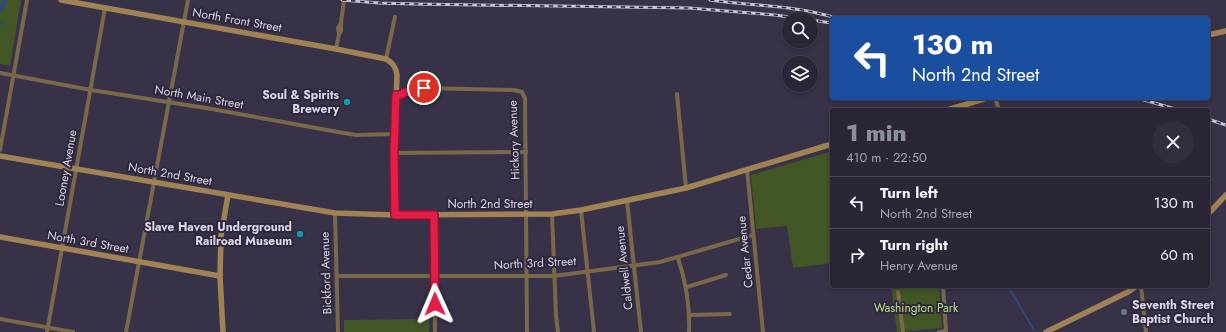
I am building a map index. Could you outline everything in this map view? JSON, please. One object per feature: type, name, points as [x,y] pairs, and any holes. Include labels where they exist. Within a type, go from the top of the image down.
[{"type":"main road","name":"North Front Street","points":[[61,0],[386,59]]},
{"type":"main road","points":[[1210,34],[1226,30]]},
{"type":"main road","points":[[386,59],[391,62],[396,69],[394,153],[395,215]]},
{"type":"main road","points":[[954,108],[980,100]]},
{"type":"main road","name":"North 2nd Street","points":[[0,156],[335,213],[395,215],[526,215],[552,214],[581,210],[686,188],[830,145]]},
{"type":"main road","points":[[223,332],[220,276],[221,236],[228,195]]},
{"type":"main road","points":[[1210,212],[1226,195]]},
{"type":"main road","name":"North 3rd Street","points":[[0,237],[220,276]]},
{"type":"main road","points":[[1046,332],[1134,288]]},
{"type":"street","points":[[0,150],[27,0]]},
{"type":"street","points":[[126,332],[188,0]]},
{"type":"street","points":[[336,49],[341,31],[344,0]]},
{"type":"street","name":"Looney Avenue","points":[[47,330],[105,8]]},
{"type":"street","points":[[386,59],[395,17]]},
{"type":"street","name":"North Main Street","points":[[0,73],[91,90],[169,101],[356,135],[395,134]]},
{"type":"street","name":"Hickory Avenue","points":[[396,95],[400,95],[412,89],[424,88],[514,90],[522,92],[525,98],[527,332]]},
{"type":"street","points":[[677,94],[686,188]]},
{"type":"street","points":[[394,153],[526,152]]},
{"type":"street","name":"Cedar Avenue","points":[[747,169],[763,332]]},
{"type":"street","name":"Caldwell Avenue","points":[[627,201],[641,332]]},
{"type":"street","points":[[581,210],[594,332]]},
{"type":"street","name":"Bickford Avenue","points":[[335,213],[338,332]]},
{"type":"street","points":[[552,214],[558,332]]},
{"type":"street","points":[[434,215],[435,332]]},
{"type":"street","name":"North 3rd Street","points":[[337,276],[554,276],[660,262],[753,235]]},
{"type":"street","points":[[678,258],[687,287],[690,315],[689,332]]},
{"type":"street","points":[[687,287],[726,275]]},
{"type":"street","points":[[939,332],[946,332],[942,288]]},
{"type":"street","points":[[1141,288],[1146,332]]},
{"type":"street","points":[[898,292],[903,332]]},
{"type":"street","points":[[690,315],[730,314]]},
{"type":"street","points":[[0,319],[47,330],[73,332]]},
{"type":"green space","points":[[0,0],[21,0],[10,66],[0,64]]},
{"type":"green space","points":[[830,152],[830,263],[793,268],[787,226],[756,229],[751,175]]},
{"type":"green space","name":"Washington Park","points":[[891,288],[939,288],[942,328],[897,332]]},
{"type":"green space","points":[[429,319],[429,332],[344,332],[344,320]]},
{"type":"waterway","points":[[0,9],[5,1]]},
{"type":"waterway","points":[[0,21],[4,26]]},
{"type":"waterway","points":[[1009,288],[1034,330]]},
{"type":"railway","points":[[342,0],[414,4],[689,8],[775,15],[830,23]]},
{"type":"railway","points":[[710,0],[789,8],[830,16]]},
{"type":"railway","points":[[1144,100],[1172,108]]},
{"type":"railway","points":[[1210,120],[1226,125]]},
{"type":"place","name":"Soul & Spirits Brewery","points":[[347,102]]},
{"type":"place","name":"Slave Haven Underground Railroad Museum","points":[[300,234]]},
{"type":"place","name":"Seventh Street Baptist Church","points":[[1124,312]]},
{"type":"route","points":[[424,88],[412,89],[400,95],[396,95],[394,153],[395,215],[434,215],[435,304]]}]
